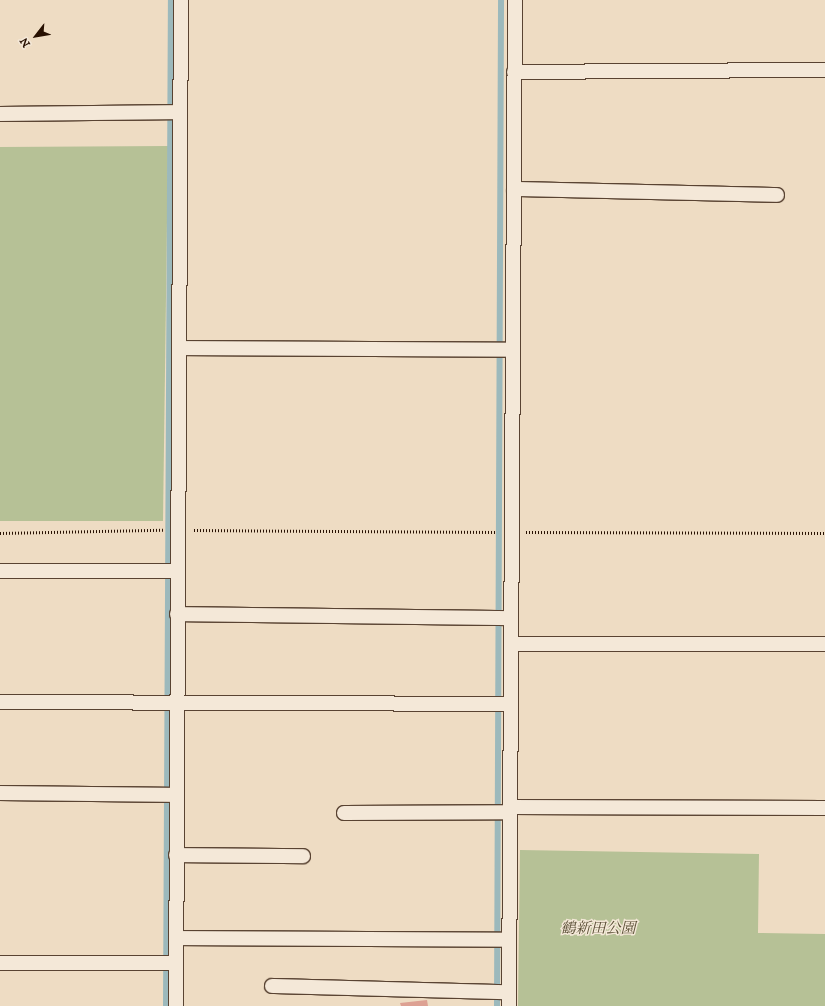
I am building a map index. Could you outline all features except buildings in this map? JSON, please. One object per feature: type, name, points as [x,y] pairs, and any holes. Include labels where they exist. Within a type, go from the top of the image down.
[{"type":"street","points":[[176,1006],[169,963],[176,938],[176,855],[170,794],[171,703],[177,614],[172,571],[171,530],[179,348],[174,112],[181,0]]},
{"type":"street","points":[[272,986],[503,996],[501,940],[504,811],[503,704],[511,644],[503,618],[511,532],[504,350],[514,189],[515,0]]},
{"type":"street","points":[[514,72],[825,70]]},
{"type":"street","points":[[0,114],[174,112]]},
{"type":"street","points":[[514,189],[777,195]]},
{"type":"street","points":[[179,348],[504,350]]},
{"type":"street","points":[[0,571],[172,571]]},
{"type":"street","points":[[177,614],[503,618]]},
{"type":"street","points":[[511,644],[825,644]]},
{"type":"street","points":[[0,702],[503,704]]},
{"type":"street","points":[[0,793],[170,794]]},
{"type":"street","points":[[344,813],[825,808]]},
{"type":"street","points":[[176,855],[303,856]]},
{"type":"street","points":[[176,938],[501,940]]},
{"type":"street","points":[[0,962],[169,963]]},
{"type":"path","points":[[0,533],[171,530],[495,532]]},
{"type":"path","points":[[511,532],[825,533]]},
{"type":"green space","points":[[168,146],[163,521],[0,521],[0,147]]},
{"type":"green space","name":"鶴新田公園","points":[[520,850],[759,854],[758,933],[825,934],[825,1006],[518,1006]]},
{"type":"waterway","points":[[166,1006],[171,0]]},
{"type":"waterway","points":[[497,1006],[501,0]]}]
